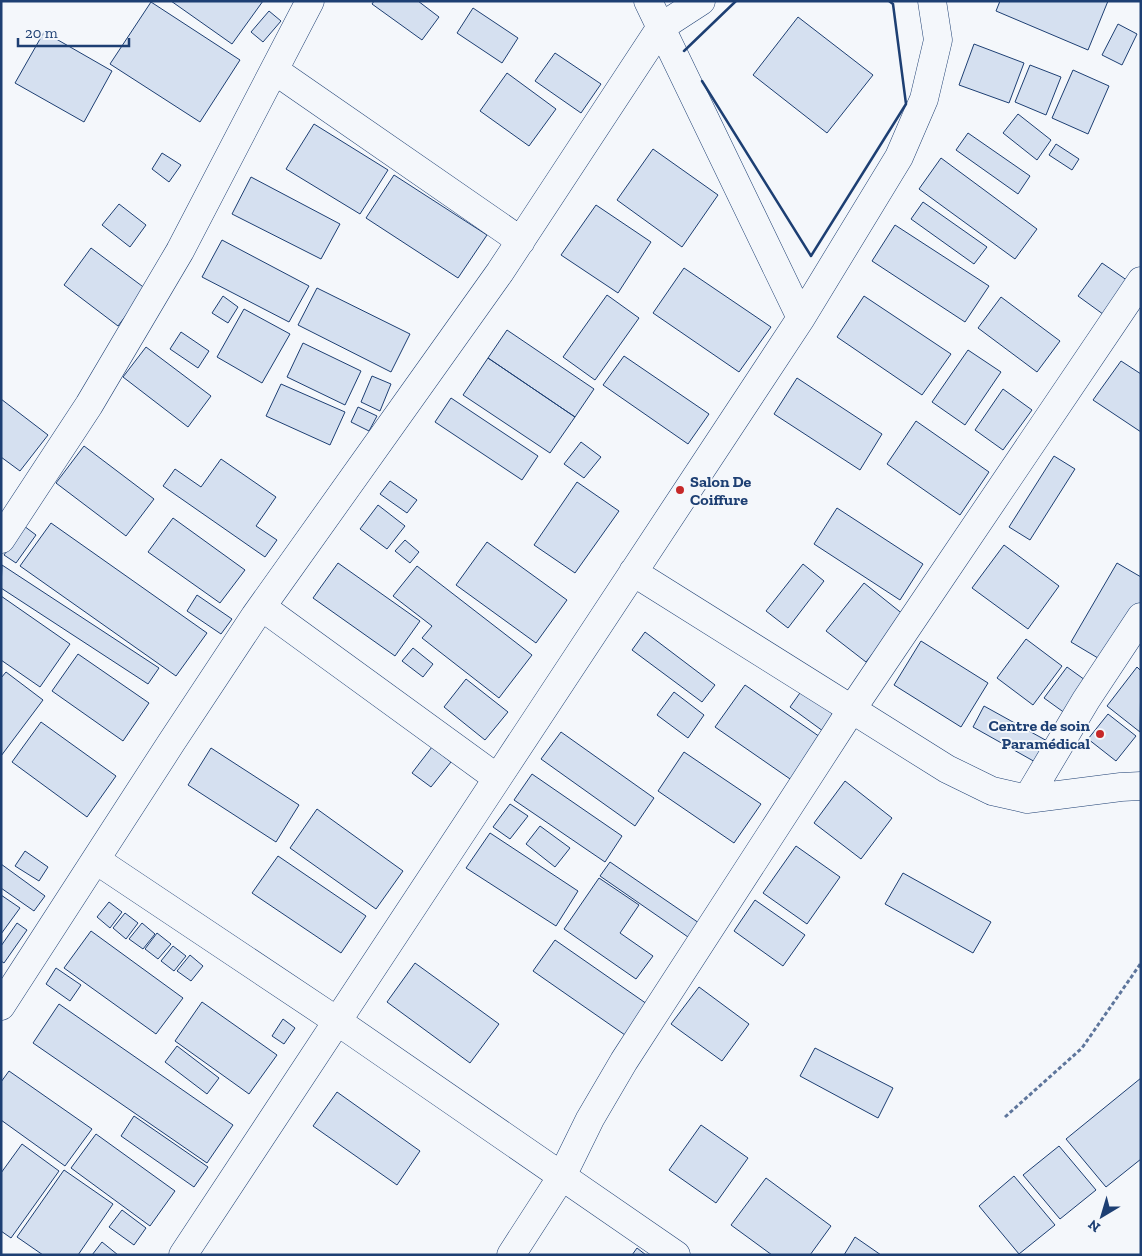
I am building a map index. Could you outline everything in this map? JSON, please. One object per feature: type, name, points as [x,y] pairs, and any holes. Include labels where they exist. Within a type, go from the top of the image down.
[{"type":"street","points":[[1,539],[89,405],[180,251],[310,1]]},
{"type":"street","points":[[648,1],[801,318]]},
{"type":"street","points":[[1,1006],[171,743],[262,607],[521,240],[661,26],[701,1]]},
{"type":"street","points":[[183,1255],[801,318],[900,157],[924,99],[938,40],[932,1]]},
{"type":"street","points":[[274,70],[521,240]]},
{"type":"street","points":[[511,1255],[562,1176],[590,1119],[624,1061],[852,708],[1141,281]]},
{"type":"street","points":[[632,572],[947,769],[992,791],[1027,798],[1141,786]]},
{"type":"street","points":[[262,607],[497,778]]},
{"type":"street","points":[[1027,798],[1086,700],[1141,617]]},
{"type":"street","points":[[96,860],[337,1021],[676,1255]]},
{"type":"path","points":[[1005,1117],[1082,1048],[1141,963]]},
{"type":"building","points":[[171,1],[263,1],[232,44]]},
{"type":"building","points":[[374,1],[418,1],[439,17],[422,40],[372,4]]},
{"type":"building","points":[[1000,1],[1108,1],[1088,50],[996,11]]},
{"type":"building","points":[[151,2],[240,60],[200,122],[110,64]]},
{"type":"building","points":[[473,8],[518,38],[502,63],[457,33]]},
{"type":"building","points":[[269,11],[281,21],[263,42],[251,32]]},
{"type":"building","points":[[798,17],[873,75],[827,133],[753,75]]},
{"type":"building","points":[[1118,24],[1137,34],[1122,65],[1102,55]]},
{"type":"building","points":[[44,32],[112,71],[84,122],[15,83]]},
{"type":"building","points":[[974,44],[1024,63],[1009,103],[959,85]]},
{"type":"building","points":[[555,53],[601,84],[581,113],[535,81]]},
{"type":"building","points":[[1030,65],[1061,77],[1046,115],[1015,102]]},
{"type":"building","points":[[1073,70],[1109,86],[1088,134],[1052,118]]},
{"type":"building","points":[[507,73],[556,109],[529,146],[480,111]]},
{"type":"building","points":[[1018,114],[1051,140],[1037,160],[1003,133]]},
{"type":"building","points":[[314,124],[388,170],[360,214],[286,169]]},
{"type":"building","points":[[968,133],[1030,176],[1018,194],[956,150]]},
{"type":"building","points":[[1056,144],[1079,159],[1072,170],[1049,155]]},
{"type":"building","points":[[653,149],[718,195],[682,247],[617,200]]},
{"type":"building","points":[[162,153],[181,165],[169,182],[152,169]]},
{"type":"building","points":[[941,158],[1037,229],[1015,259],[919,189]]},
{"type":"building","points":[[394,175],[487,235],[458,278],[366,218]]},
{"type":"building","points":[[251,177],[340,224],[321,259],[232,214]]},
{"type":"building","points":[[923,202],[987,247],[974,264],[911,219]]},
{"type":"building","points":[[119,204],[146,225],[130,247],[102,225]]},
{"type":"building","points":[[596,205],[651,242],[618,293],[561,255]]},
{"type":"building","points":[[895,225],[989,286],[965,322],[872,261]]},
{"type":"building","points":[[222,240],[309,286],[289,322],[202,277]]},
{"type":"building","points":[[91,248],[146,289],[118,326],[64,285]]},
{"type":"building","points":[[1102,263],[1131,283],[1107,317],[1078,296]]},
{"type":"building","points":[[684,268],[771,327],[739,372],[653,313]]},
{"type":"building","points":[[317,288],[410,334],[391,372],[298,325]]},
{"type":"building","points":[[607,295],[639,318],[595,380],[563,357]]},
{"type":"building","points":[[223,296],[238,307],[228,323],[212,313]]},
{"type":"building","points":[[864,296],[951,354],[922,395],[837,337]]},
{"type":"building","points":[[1001,297],[1060,341],[1037,372],[978,328]]},
{"type":"building","points":[[244,309],[290,334],[262,383],[217,357]]},
{"type":"building","points":[[507,330],[594,389],[575,417],[488,358]]},
{"type":"building","points":[[181,332],[209,351],[198,368],[170,349]]},
{"type":"building","points":[[303,343],[361,371],[345,405],[287,377]]},
{"type":"building","points":[[146,347],[211,396],[188,427],[123,377]]},
{"type":"building","points":[[968,350],[1001,372],[965,425],[932,402]]},
{"type":"building","points":[[624,356],[709,414],[688,444],[603,385]]},
{"type":"building","points":[[488,358],[575,417],[550,453],[463,395]]},
{"type":"building","points":[[1121,361],[1141,374],[1141,432],[1093,400]]},
{"type":"building","points":[[372,376],[391,384],[380,411],[361,402]]},
{"type":"building","points":[[797,378],[882,434],[860,470],[774,414]]},
{"type":"building","points":[[281,384],[345,412],[330,445],[266,416]]},
{"type":"building","points":[[1003,389],[1032,410],[1003,450],[975,430]]},
{"type":"building","points":[[451,398],[538,456],[522,480],[435,422]]},
{"type":"building","points":[[1,399],[48,435],[20,471],[1,457]]},
{"type":"building","points":[[358,407],[377,416],[369,431],[351,422]]},
{"type":"building","points":[[916,421],[989,472],[960,515],[887,464]]},
{"type":"building","points":[[581,442],[601,457],[584,478],[564,464]]},
{"type":"building","points":[[84,446],[154,499],[126,536],[56,483]]},
{"type":"building","points":[[1054,456],[1075,469],[1030,540],[1009,527]]},
{"type":"building","points":[[221,459],[276,497],[256,526],[277,540],[265,557],[163,486],[175,469],[201,487]]},
{"type":"building","points":[[390,481],[417,500],[407,513],[380,494]]},
{"type":"building","points":[[577,482],[619,511],[575,573],[534,545]]},
{"type":"building","points":[[378,505],[405,526],[387,549],[360,529]]},
{"type":"building","points":[[837,508],[923,564],[900,600],[814,544]]},
{"type":"building","points":[[173,518],[245,570],[220,603],[148,552]]},
{"type":"building","points":[[51,523],[207,633],[176,676],[20,566]]},
{"type":"building","points":[[24,526],[36,535],[16,563],[4,555]]},
{"type":"building","points":[[405,540],[419,552],[410,563],[395,551]]},
{"type":"building","points":[[487,542],[567,600],[536,643],[456,585]]},
{"type":"building","points":[[1004,545],[1059,586],[1028,629],[972,588]]},
{"type":"building","points":[[338,563],[420,621],[395,656],[313,598]]},
{"type":"building","points":[[1117,563],[1141,577],[1141,609],[1108,664],[1071,642]]},
{"type":"building","points":[[803,564],[824,581],[788,628],[766,611]]},
{"type":"building","points":[[2,565],[159,668],[148,684],[1,588]]},
{"type":"building","points":[[417,566],[532,655],[499,698],[422,638],[432,626],[393,596]]},
{"type":"building","points":[[864,583],[904,615],[866,662],[826,631]]},
{"type":"building","points":[[197,595],[232,619],[221,634],[187,611]]},
{"type":"building","points":[[1,596],[70,644],[40,687],[1,660]]},
{"type":"building","points":[[645,632],[715,685],[702,702],[632,650]]},
{"type":"building","points":[[1026,639],[1062,666],[1033,705],[997,678]]},
{"type":"building","points":[[921,641],[988,683],[961,727],[894,685]]},
{"type":"building","points":[[413,648],[433,664],[423,677],[402,661]]},
{"type":"building","points":[[78,654],[149,703],[123,741],[52,691]]},
{"type":"building","points":[[1067,667],[1092,685],[1069,716],[1044,698]]},
{"type":"building","points":[[1137,667],[1141,671],[1140,732],[1107,706]]},
{"type":"building","points":[[6,672],[43,700],[1,756],[1,678]]},
{"type":"building","points":[[466,679],[508,712],[485,740],[444,707]]},
{"type":"building","points":[[745,685],[823,739],[793,781],[715,727]]},
{"type":"building","points":[[802,690],[838,718],[827,734],[790,707]]},
{"type":"building","points":[[674,692],[704,715],[688,738],[657,715]]},
{"type":"building","points":[[984,706],[1049,742],[1037,763],[973,727]]},
{"type":"building","points":[[1108,714],[1136,736],[1116,761],[1088,739]]},
{"type":"building","points":[[41,722],[116,776],[87,817],[12,762]]},
{"type":"building","points":[[561,732],[654,798],[635,826],[541,759]]},
{"type":"building","points":[[432,747],[451,762],[431,787],[412,773]]},
{"type":"building","points":[[211,748],[299,805],[276,842],[188,785]]},
{"type":"building","points":[[684,752],[761,804],[734,843],[658,791]]},
{"type":"building","points":[[532,774],[622,836],[605,862],[514,800]]},
{"type":"building","points":[[845,781],[892,818],[861,859],[814,823]]},
{"type":"building","points":[[510,804],[528,816],[510,839],[493,827]]},
{"type":"building","points":[[317,809],[403,871],[376,909],[290,848]]},
{"type":"building","points":[[540,826],[570,848],[555,867],[526,844]]},
{"type":"building","points":[[490,833],[578,891],[556,926],[466,868]]},
{"type":"building","points":[[796,846],[840,877],[807,924],[763,893]]},
{"type":"building","points":[[25,851],[48,867],[39,881],[15,866]]},
{"type":"building","points":[[278,856],[366,916],[341,953],[252,893]]},
{"type":"building","points":[[610,862],[699,923],[688,937],[600,876]]},
{"type":"building","points":[[1,864],[45,896],[34,911],[1,888]]},
{"type":"building","points":[[903,873],[991,922],[973,953],[885,904]]},
{"type":"building","points":[[599,878],[639,905],[620,933],[653,956],[636,979],[564,929]]},
{"type":"building","points":[[1,895],[20,908],[1,934]]},
{"type":"building","points":[[755,900],[805,935],[783,966],[734,931]]},
{"type":"building","points":[[109,902],[122,912],[110,928],[97,917]]},
{"type":"building","points":[[125,913],[138,923],[126,939],[113,928]]},
{"type":"building","points":[[17,923],[27,930],[4,963],[1,961],[1,946]]},
{"type":"building","points":[[142,923],[155,934],[143,949],[129,939]]},
{"type":"building","points":[[91,931],[183,998],[156,1034],[64,968]]},
{"type":"building","points":[[157,933],[171,944],[158,959],[145,949]]},
{"type":"building","points":[[555,940],[647,1004],[625,1035],[533,971]]},
{"type":"building","points":[[173,946],[186,956],[174,971],[161,961]]},
{"type":"building","points":[[190,955],[203,966],[191,981],[177,971]]},
{"type":"building","points":[[415,963],[499,1024],[470,1063],[387,1002]]},
{"type":"building","points":[[56,968],[81,985],[70,1001],[46,984]]},
{"type":"building","points":[[699,987],[749,1024],[722,1061],[671,1024]]},
{"type":"building","points":[[202,1002],[277,1055],[249,1094],[175,1041]]},
{"type":"building","points":[[59,1004],[233,1125],[207,1163],[33,1043]]},
{"type":"building","points":[[283,1019],[295,1028],[284,1044],[272,1036]]},
{"type":"building","points":[[177,1046],[219,1078],[207,1094],[165,1062]]},
{"type":"building","points":[[815,1048],[893,1088],[878,1118],[800,1076]]},
{"type":"building","points":[[9,1071],[92,1129],[65,1166],[1,1120],[1,1082]]},
{"type":"building","points":[[1141,1078],[1141,1159],[1106,1187],[1066,1139]]},
{"type":"building","points":[[337,1092],[420,1151],[397,1185],[313,1126]]},
{"type":"building","points":[[134,1116],[208,1167],[194,1187],[121,1136]]},
{"type":"building","points":[[701,1125],[748,1158],[716,1203],[669,1170]]},
{"type":"building","points":[[96,1134],[175,1191],[150,1226],[71,1168]]},
{"type":"building","points":[[22,1144],[59,1171],[11,1238],[1,1231],[1,1173]]},
{"type":"building","points":[[1059,1146],[1096,1190],[1060,1219],[1023,1175]]},
{"type":"building","points":[[64,1170],[113,1204],[78,1255],[43,1255],[17,1237]]},
{"type":"building","points":[[1014,1176],[1055,1225],[1019,1254],[979,1206]]},
{"type":"building","points":[[766,1178],[831,1226],[810,1255],[772,1255],[731,1225]]},
{"type":"building","points":[[122,1210],[146,1228],[134,1245],[109,1227]]},
{"type":"building","points":[[855,1237],[881,1255],[844,1255]]},
{"type":"building","points":[[102,1242],[118,1255],[92,1255]]},
{"type":"building","points":[[637,1248],[646,1255],[632,1255]]},
{"type":"wall","points":[[684,51],[736,1]]},
{"type":"wall","points":[[702,81],[811,256],[906,104],[893,4],[889,1]]},
{"type":"place","name":"Salon De Coiffure","points":[[680,490]]},
{"type":"place","name":"Centre de soin Paramédical","points":[[1100,734]]}]
